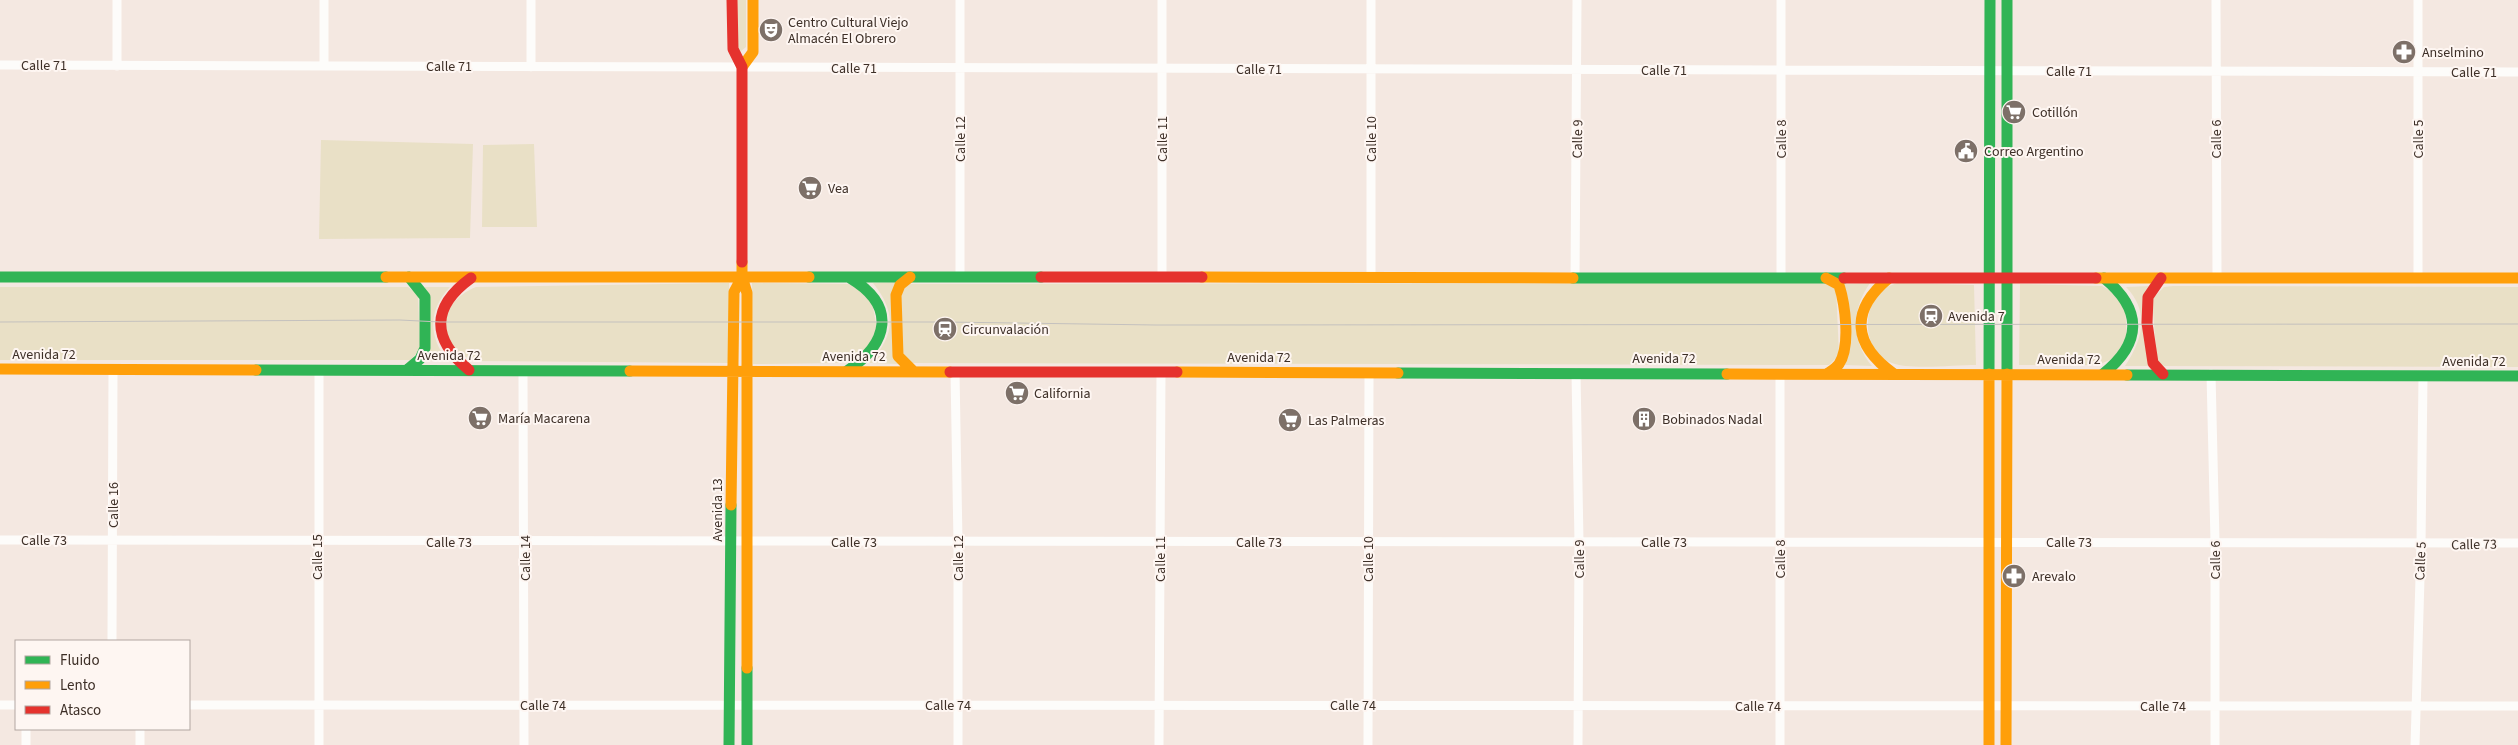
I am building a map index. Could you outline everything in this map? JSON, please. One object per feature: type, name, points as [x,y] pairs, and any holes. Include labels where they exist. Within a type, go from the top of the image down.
[{"type":"main road","name":"Avenida 13","points":[[732,0],[732,49],[742,67],[742,277],[747,293],[747,745]]},
{"type":"main road","name":"Avenida 13","points":[[742,67],[754,52],[753,0]]},
{"type":"main road","points":[[1989,745],[1990,0]]},
{"type":"main road","points":[[2006,745],[2008,0]]},
{"type":"main road","points":[[0,277],[2518,278]]},
{"type":"main road","points":[[407,370],[420,359],[425,348],[425,297],[420,288],[409,277]]},
{"type":"main road","name":"Avenida 13","points":[[729,745],[734,292],[742,277]]},
{"type":"main road","points":[[846,371],[868,357],[876,347],[882,322],[875,297],[868,288],[849,277]]},
{"type":"main road","points":[[470,370],[456,361],[447,350],[441,336],[440,322],[448,297],[458,286],[471,278]]},
{"type":"main road","points":[[910,278],[900,285],[896,295],[898,356],[914,372]]},
{"type":"main road","points":[[1826,278],[1839,285],[1844,297],[1844,354],[1839,364],[1827,374]]},
{"type":"main road","points":[[1889,278],[1870,295],[1863,309],[1860,324],[1862,340],[1869,354],[1880,366],[1894,374]]},
{"type":"main road","points":[[2103,374],[2116,365],[2126,353],[2132,339],[2134,323],[2125,297],[2116,286],[2104,278]]},
{"type":"main road","points":[[2161,278],[2148,297],[2147,323],[2150,353],[2154,363],[2163,374]]},
{"type":"main road","name":"Avenida 72","points":[[0,369],[2518,376]]},
{"type":"street","points":[[117,0],[117,66]]},
{"type":"street","points":[[324,0],[324,66]]},
{"type":"street","points":[[531,0],[531,67]]},
{"type":"street","name":"Calle 12","points":[[960,0],[960,277]]},
{"type":"street","name":"Calle 11","points":[[1162,0],[1162,278]]},
{"type":"street","name":"Calle 10","points":[[1371,0],[1371,278]]},
{"type":"street","name":"Calle 9","points":[[1575,278],[1578,0]]},
{"type":"street","name":"Calle 8","points":[[1780,0],[1781,278]]},
{"type":"street","name":"Calle 6","points":[[2216,0],[2216,278]]},
{"type":"street","name":"Calle 5","points":[[2418,0],[2418,278]]},
{"type":"street","name":"Calle 71","points":[[0,65],[2518,72]]},
{"type":"street","name":"Calle 16","points":[[112,640],[113,370]]},
{"type":"street","name":"Calle 15","points":[[319,370],[317,542],[319,745]]},
{"type":"street","name":"Calle 14","points":[[523,370],[525,542],[524,745]]},
{"type":"street","name":"Calle 12","points":[[956,372],[958,745]]},
{"type":"street","name":"Calle 11","points":[[1160,745],[1161,372]]},
{"type":"street","name":"Calle 10","points":[[1368,745],[1369,373]]},
{"type":"street","name":"Calle 9","points":[[1576,373],[1579,542],[1578,745]]},
{"type":"street","name":"Calle 8","points":[[1780,374],[1780,745]]},
{"type":"street","name":"Calle 6","points":[[2211,374],[2215,541],[2214,745]]},
{"type":"street","name":"Calle 5","points":[[2415,745],[2421,545],[2423,376]]},
{"type":"street","name":"Calle 73","points":[[0,540],[317,542],[2215,541],[2421,545],[2518,543]]},
{"type":"street","points":[[0,705],[15,705]]},
{"type":"street","name":"Calle 74","points":[[190,705],[2518,706]]},
{"type":"street","points":[[26,730],[26,745]]},
{"type":"street","points":[[140,730],[140,745]]},
{"type":"shaded area","points":[[737,0],[746,0],[746,47],[740,52],[737,45]]},
{"type":"shaded area","points":[[321,140],[473,144],[470,238],[319,239]]},
{"type":"shaded area","points":[[534,144],[537,227],[482,227],[483,145]]},
{"type":"shaded area","points":[[896,282],[898,364],[869,363],[884,343],[890,324],[886,304],[873,283]]},
{"type":"shaded area","points":[[729,283],[729,363],[476,361],[462,355],[452,346],[447,336],[445,325],[447,314],[453,303],[463,294],[476,287]]},
{"type":"shaded area","points":[[752,283],[848,284],[857,287],[872,302],[877,329],[867,349],[846,363],[753,364]]},
{"type":"shaded area","points":[[1830,283],[1836,287],[1839,355],[1829,365],[911,363],[902,355],[901,293],[906,284]]},
{"type":"shaded area","points":[[1870,283],[1859,304],[1856,325],[1860,346],[1872,366],[1845,365],[1845,284]]},
{"type":"shaded area","points":[[1897,283],[1974,285],[1976,365],[1909,366],[1892,363],[1882,357],[1870,339],[1868,317],[1876,297],[1886,287]]},
{"type":"shaded area","points":[[2020,284],[2102,286],[2111,291],[2125,305],[2127,340],[2112,359],[2098,365],[2019,365]]},
{"type":"shaded area","points":[[2150,286],[2148,366],[2125,366],[2140,336],[2141,326],[2138,306],[2134,296],[2126,287]]},
{"type":"shaded area","points":[[0,287],[408,287],[418,294],[420,350],[410,360],[0,360]]},
{"type":"shaded area","points":[[425,287],[450,287],[438,305],[434,314],[433,324],[437,343],[448,361],[425,361]]},
{"type":"shaded area","points":[[2164,287],[2518,287],[2518,367],[2164,366],[2157,361],[2152,299]]},
{"type":"tram line","points":[[0,322],[400,320],[440,322],[945,322],[1156,325],[2518,324]]},
{"type":"traffic: fast","points":[[1989,374],[1990,0]]},
{"type":"traffic: fast","points":[[2007,0],[2007,374]]},
{"type":"traffic: fast","points":[[0,277],[386,277]]},
{"type":"traffic: fast","points":[[407,370],[420,359],[425,348],[425,297],[409,277]]},
{"type":"traffic: fast","points":[[809,277],[1041,277]]},
{"type":"traffic: fast","points":[[847,371],[872,349],[879,337],[882,324],[881,312],[875,300],[865,289],[850,278]]},
{"type":"traffic: fast","points":[[1573,278],[1844,278]]},
{"type":"traffic: fast","points":[[2103,374],[2125,350],[2131,338],[2133,326],[2126,302],[2104,278]]},
{"type":"traffic: fast","points":[[256,370],[630,371]]},
{"type":"traffic: fast","points":[[1398,373],[1727,374]]},
{"type":"traffic: fast","points":[[2127,375],[2518,376]]},
{"type":"traffic: fast","points":[[729,745],[731,505]]},
{"type":"traffic: fast","points":[[747,668],[747,745]]},
{"type":"traffic: slow","points":[[742,67],[753,52],[753,0]]},
{"type":"traffic: slow","points":[[742,262],[742,277],[747,293],[747,668]]},
{"type":"traffic: slow","points":[[386,277],[809,277]]},
{"type":"traffic: slow","points":[[731,505],[734,292],[742,277]]},
{"type":"traffic: slow","points":[[910,277],[900,285],[896,295],[898,356],[914,372]]},
{"type":"traffic: slow","points":[[1202,277],[1573,278]]},
{"type":"traffic: slow","points":[[1826,278],[1839,285],[1846,325],[1843,356],[1839,364],[1827,374]]},
{"type":"traffic: slow","points":[[1889,278],[1876,290],[1867,303],[1862,315],[1861,328],[1864,340],[1870,351],[1880,363],[1894,374]]},
{"type":"traffic: slow","points":[[2096,278],[2518,278]]},
{"type":"traffic: slow","points":[[0,369],[256,370]]},
{"type":"traffic: slow","points":[[630,371],[950,372]]},
{"type":"traffic: slow","points":[[1177,372],[1398,373]]},
{"type":"traffic: slow","points":[[1727,374],[2127,375]]},
{"type":"traffic: slow","points":[[1989,374],[1989,745]]},
{"type":"traffic: slow","points":[[2006,745],[2007,374]]},
{"type":"traffic: jam","points":[[732,0],[733,49],[742,67],[742,262]]},
{"type":"traffic: jam","points":[[1041,277],[1202,277]]},
{"type":"traffic: jam","points":[[469,370],[448,347],[442,335],[441,323],[448,300],[471,278]]},
{"type":"traffic: jam","points":[[1844,278],[2096,278]]},
{"type":"traffic: jam","points":[[2161,278],[2148,297],[2147,323],[2153,363],[2163,374]]},
{"type":"traffic: jam","points":[[950,372],[1177,372]]},
{"type":"place","name":"Centro Cultural Viejo Almacén El Obrero","points":[[771,30]]},
{"type":"place","name":"Anselmino","points":[[2404,52]]},
{"type":"place","name":"Cotillón","points":[[2014,112]]},
{"type":"place","name":"Correo Argentino","points":[[1966,151]]},
{"type":"place","name":"Vea","points":[[810,188]]},
{"type":"place","name":"Avenida 7","points":[[1931,316]]},
{"type":"place","name":"Circunvalación","points":[[945,329]]},
{"type":"place","name":"California","points":[[1017,393]]},
{"type":"place","name":"María Macarena","points":[[480,418]]},
{"type":"place","name":"Bobinados Nadal","points":[[1644,419]]},
{"type":"place","name":"Las Palmeras","points":[[1290,420]]},
{"type":"place","name":"Arevalo","points":[[2014,576]]}]
